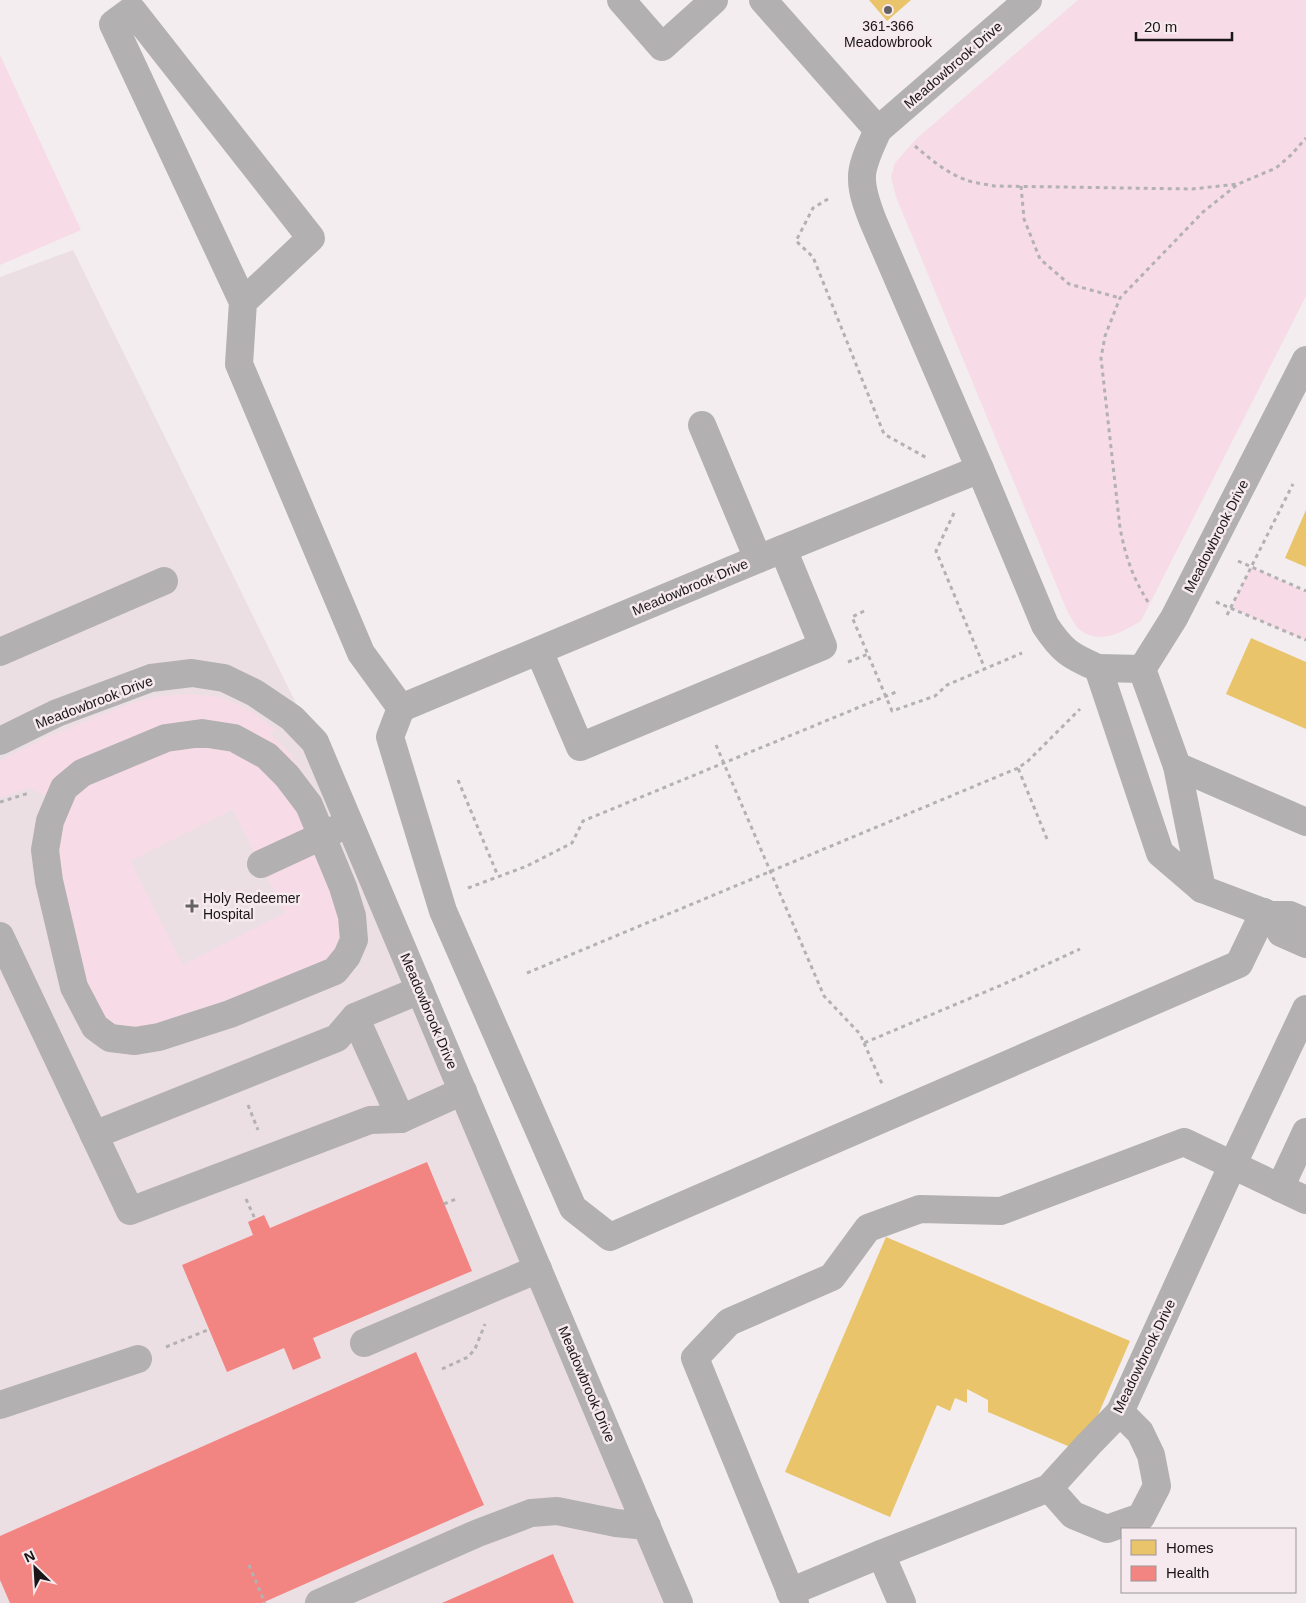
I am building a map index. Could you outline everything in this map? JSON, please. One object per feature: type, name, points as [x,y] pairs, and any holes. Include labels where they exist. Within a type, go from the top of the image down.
[{"type":"street","points":[[621,0],[662,46],[714,0]]},
{"type":"street","points":[[764,0],[878,130]]},
{"type":"street","name":"Meadowbrook Drive","points":[[1028,0],[878,130],[868,153],[861,178],[873,221],[1045,625],[1058,644],[1101,677],[1142,669],[1174,618],[1306,360]]},
{"type":"street","points":[[243,302],[311,238],[132,10],[113,24],[243,302],[239,364],[361,653],[401,708],[390,736],[443,911],[573,1208],[610,1237],[1238,964],[1267,913]]},
{"type":"street","points":[[702,425],[758,559]]},
{"type":"street","name":"Meadowbrook Drive","points":[[401,708],[758,559],[980,469]]},
{"type":"street","points":[[539,650],[580,747],[823,646],[783,549]]},
{"type":"street","points":[[0,652],[164,581]]},
{"type":"street","points":[[1142,669],[1177,766],[1202,889]]},
{"type":"street","name":"Meadowbrook Drive","points":[[0,741],[57,713],[151,678],[192,674],[224,678],[255,693],[292,718],[315,742],[679,1603]]},
{"type":"street","points":[[1101,677],[1160,852],[1202,889],[1267,913],[1290,915],[1306,922]]},
{"type":"street","points":[[202,733],[234,738],[267,756],[287,776],[309,805],[322,836],[343,887],[352,916],[354,940],[347,956],[336,971],[230,1014],[159,1037],[135,1041],[110,1038],[95,1027],[74,987],[49,881],[45,850],[50,821],[64,788],[82,772],[166,738],[202,733]]},
{"type":"street","points":[[1177,766],[1306,822]]},
{"type":"street","points":[[261,864],[349,823]]},
{"type":"street","points":[[1267,913],[1282,933],[1306,944]]},
{"type":"street","points":[[0,936],[130,1211],[370,1120],[401,1119],[463,1091]]},
{"type":"street","points":[[94,1135],[337,1038],[355,1017],[420,990]]},
{"type":"street","name":"Meadowbrook Drive","points":[[793,1598],[881,1554],[1049,1488],[1120,1412],[1306,1009]]},
{"type":"street","points":[[355,1017],[401,1119]]},
{"type":"street","points":[[1280,1188],[1306,1132]]},
{"type":"street","points":[[793,1598],[695,1358],[729,1322],[832,1277],[868,1228],[920,1208],[1002,1211],[1184,1142],[1306,1200]]},
{"type":"street","points":[[364,1343],[538,1269]]},
{"type":"street","points":[[0,1405],[138,1359]]},
{"type":"street","points":[[1049,1488],[1073,1515],[1107,1529],[1141,1517],[1158,1486],[1151,1456],[1140,1432],[1120,1412]]},
{"type":"street","points":[[319,1603],[478,1533],[531,1513],[557,1511],[616,1523],[647,1526]]},
{"type":"street","points":[[881,1554],[902,1603]]},
{"type":"path","points":[[1148,602],[1135,581],[1125,553],[1120,528],[1101,358],[1105,336],[1120,298],[1203,212],[1238,184],[1276,168],[1306,138]]},
{"type":"path","points":[[915,146],[928,158],[946,170],[966,180],[994,186],[1192,189],[1238,184]]},
{"type":"path","points":[[1021,186],[1024,219],[1040,259],[1069,284],[1120,298]]},
{"type":"path","points":[[828,199],[813,208],[796,241],[812,257],[884,434],[930,460]]},
{"type":"path","points":[[1227,615],[1293,484]]},
{"type":"path","points":[[956,508],[936,551],[985,669]]},
{"type":"path","points":[[1210,548],[1306,591]]},
{"type":"path","points":[[1188,590],[1306,640]]},
{"type":"path","points":[[864,611],[852,617],[892,711],[935,696],[947,685],[1022,653]]},
{"type":"path","points":[[848,663],[868,654]]},
{"type":"path","points":[[527,973],[1018,768],[1028,761],[1101,677]]},
{"type":"path","points":[[465,889],[527,866],[572,843],[584,821],[896,692]]},
{"type":"path","points":[[716,745],[824,996],[860,1034],[886,1092]]},
{"type":"path","points":[[1018,768],[1046,839]]},
{"type":"path","points":[[458,780],[498,876]]},
{"type":"path","points":[[864,1043],[995,988],[1080,949]]},
{"type":"path","points":[[246,1101],[260,1133]]},
{"type":"path","points":[[444,1204],[458,1198]]},
{"type":"path","points":[[252,1211],[255,1219]]},
{"type":"path","points":[[442,1369],[468,1357],[475,1349],[487,1320]]},
{"type":"path","points":[[138,1359],[210,1329]]},
{"type":"path","points":[[248,1565],[265,1603]]},
{"type":"shaded area","points":[[1078,0],[1306,0],[1306,296],[1141,621],[1119,633],[1103,637],[1087,634],[1079,629],[1068,613],[896,197],[891,177],[895,163],[916,139]]},
{"type":"shaded area","points":[[0,55],[81,230],[0,265]]},
{"type":"shaded area","name":"Holy Redeemer Hospital","points":[[73,250],[315,742],[677,1603],[0,1603],[0,277]]},
{"type":"shaded area","points":[[1251,567],[1306,592],[1306,640],[1231,608]]},
{"type":"shaded area","points":[[186,694],[221,697],[252,712],[275,729],[270,734],[289,752],[301,770],[317,808],[219,728],[52,799],[30,788],[0,797],[0,761],[47,737],[132,703],[161,696]]},
{"type":"shaded area","points":[[217,742],[273,774],[312,827],[256,855],[233,809],[130,861],[183,965],[285,913],[264,870],[320,845],[345,939],[328,967],[155,1031],[115,1031],[86,992],[56,850],[58,825],[84,781],[179,744]]},
{"type":"building: Homes","name":"361-366 Meadowbrook","points":[[869,0],[911,0],[887,21]]},
{"type":"building: Homes","points":[[1306,510],[1306,567],[1285,558]]},
{"type":"building: Homes","points":[[1251,638],[1306,662],[1306,729],[1226,694]]},
{"type":"building: Homes","points":[[886,1237],[1130,1341],[1082,1452],[988,1412],[988,1400],[967,1389],[967,1403],[955,1398],[950,1411],[937,1405],[890,1517],[785,1472]]},
{"type":"building: Health","points":[[427,1162],[472,1271],[313,1338],[321,1358],[293,1370],[284,1348],[227,1372],[182,1265],[253,1235],[248,1222],[264,1215],[270,1228]]},
{"type":"building: Health","points":[[416,1352],[484,1505],[262,1603],[10,1603],[0,1580],[0,1536]]},
{"type":"building: Health","points":[[553,1554],[574,1603],[442,1603]]},
{"type":"place","name":"361-366 Meadowbrook","points":[[888,10]]},
{"type":"place","name":"Holy Redeemer Hospital","points":[[192,906]]}]
